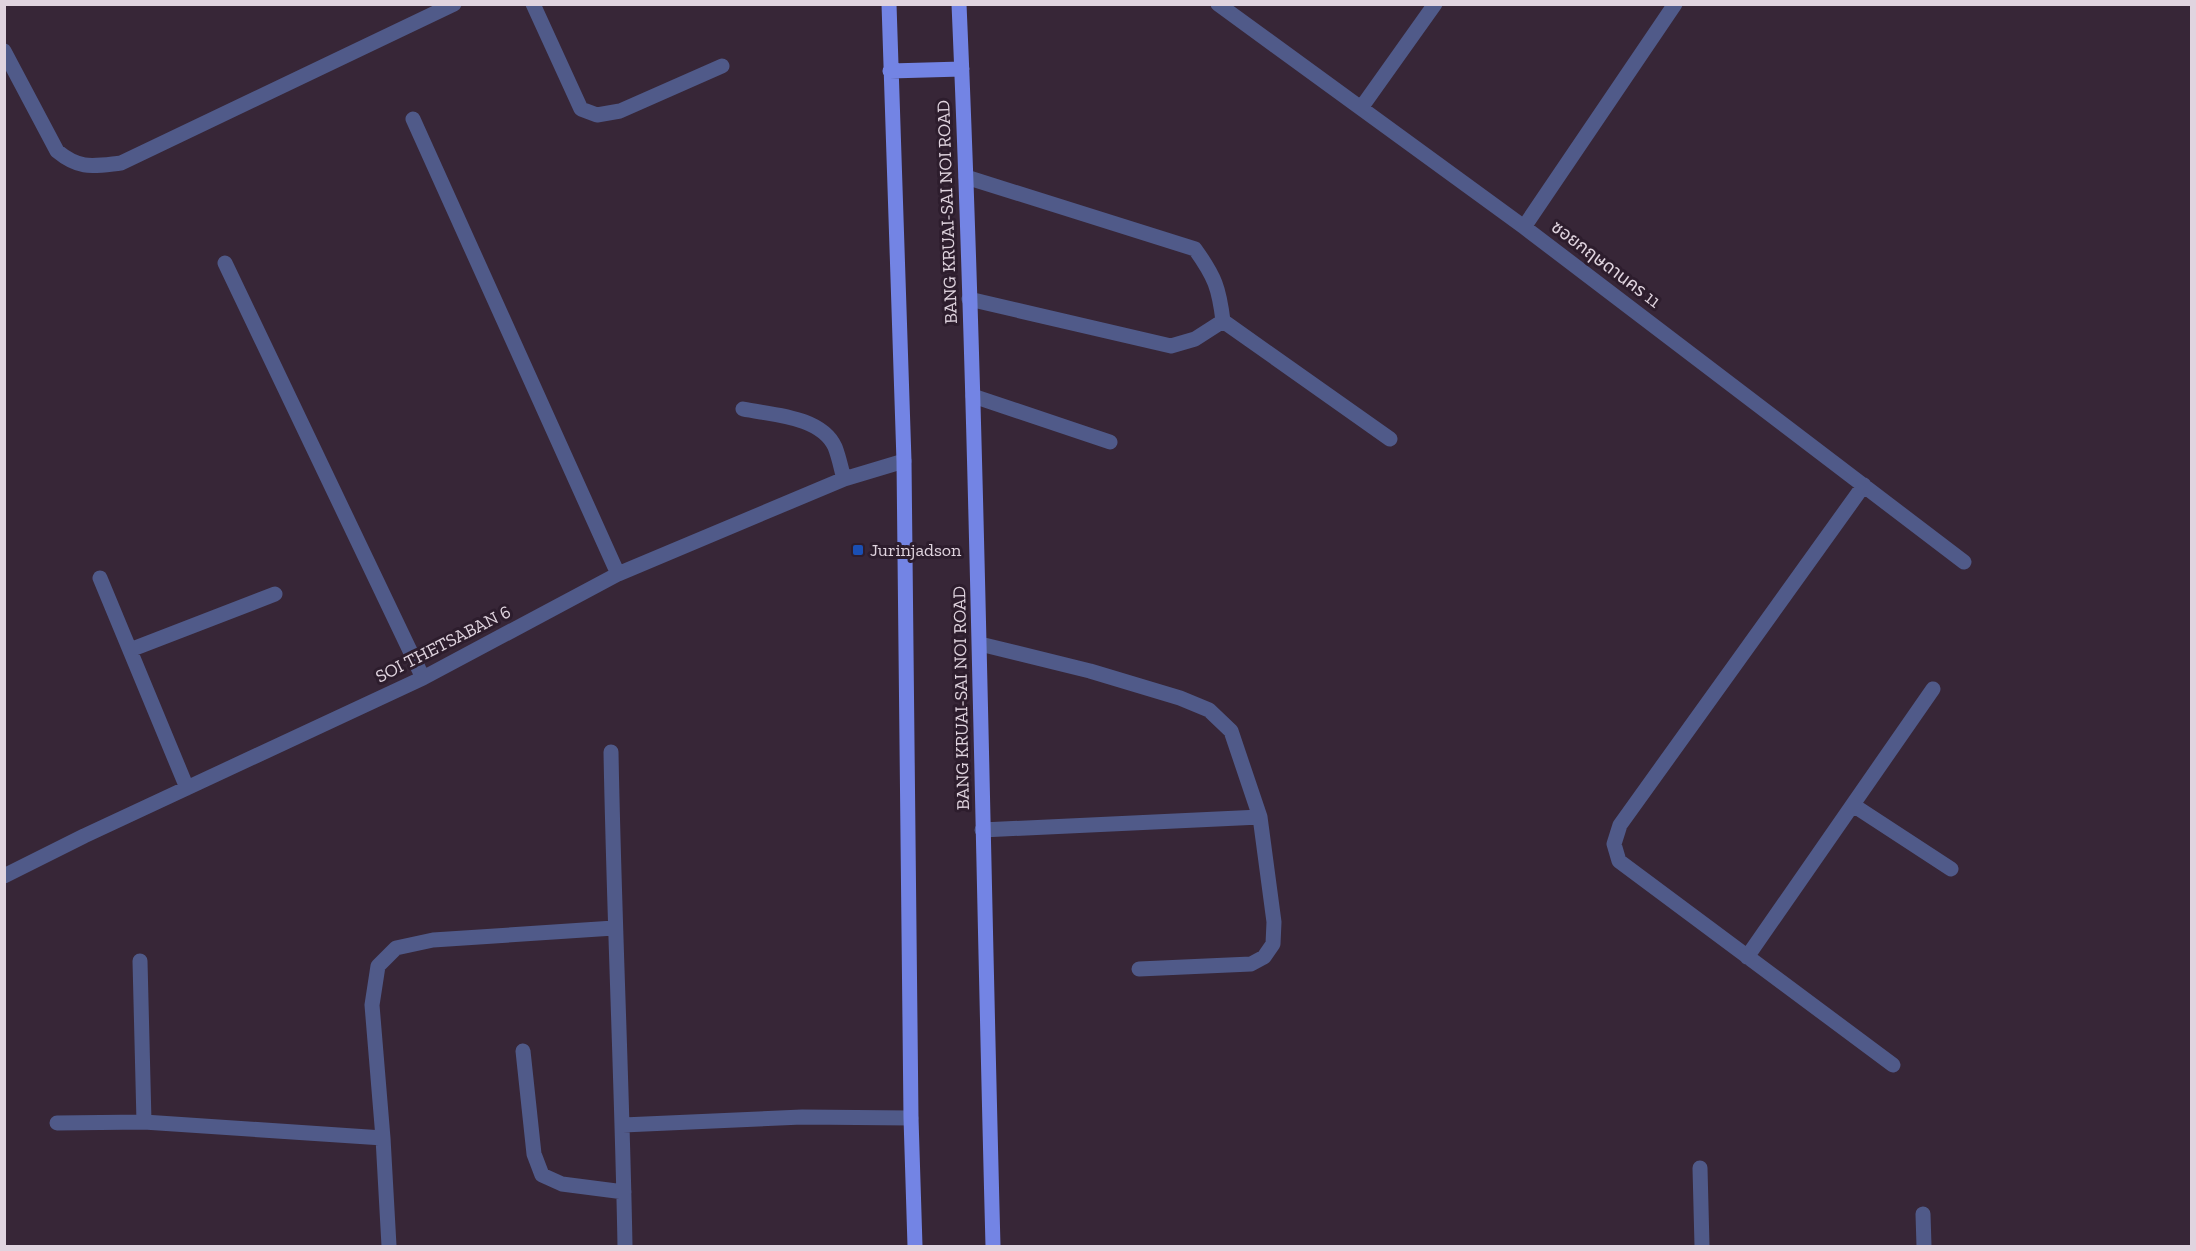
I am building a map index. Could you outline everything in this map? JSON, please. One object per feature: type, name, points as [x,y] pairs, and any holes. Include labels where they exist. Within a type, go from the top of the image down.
[{"type":"main road","points":[[889,4],[904,461],[911,1118],[915,1246]]},
{"type":"main road","name":"BANG KRUAI-SAI NOI ROAD","points":[[959,4],[980,644],[982,830],[993,1246]]},
{"type":"main road","points":[[890,72],[962,69]]},
{"type":"street","points":[[4,51],[57,151],[70,162],[90,166],[121,163],[454,4]]},
{"type":"street","points":[[533,4],[581,109],[597,115],[620,111],[722,66]]},
{"type":"street","name":"ซอยกฤษดานคร 11","points":[[1218,4],[1524,227],[1964,562]]},
{"type":"street","points":[[1361,108],[1435,4]]},
{"type":"street","points":[[1524,227],[1675,4]]},
{"type":"street","points":[[413,119],[618,574]]},
{"type":"street","points":[[966,177],[1195,249],[1211,271],[1219,289],[1223,321],[1390,439]]},
{"type":"street","points":[[225,263],[423,678]]},
{"type":"street","points":[[969,299],[1170,346],[1195,339],[1223,321]]},
{"type":"street","points":[[973,396],[1110,442]]},
{"type":"street","points":[[743,409],[802,421],[822,430],[834,445],[844,479]]},
{"type":"street","name":"SOI THETSABAN 6","points":[[4,876],[84,836],[423,678],[618,574],[844,479],[904,461]]},
{"type":"street","points":[[1864,485],[1620,825],[1614,844],[1620,861],[1893,1065]]},
{"type":"street","points":[[100,578],[187,788]]},
{"type":"street","points":[[130,650],[275,594]]},
{"type":"street","points":[[980,644],[1090,671],[1180,698],[1209,710],[1231,731],[1260,817],[1274,922],[1273,944],[1264,957],[1251,964],[1138,969]]},
{"type":"street","points":[[1747,957],[1933,689]]},
{"type":"street","points":[[612,753],[614,928],[622,1125],[624,1246]]},
{"type":"street","points":[[1853,805],[1951,869]]},
{"type":"street","points":[[982,830],[1260,817]]},
{"type":"street","points":[[389,1246],[372,1005],[378,966],[396,948],[433,940],[614,928]]},
{"type":"street","points":[[140,961],[144,1122]]},
{"type":"street","points":[[523,1051],[534,1154],[543,1175],[562,1184],[624,1192]]},
{"type":"street","points":[[622,1125],[802,1117],[911,1118]]},
{"type":"street","points":[[57,1123],[144,1122],[383,1138]]},
{"type":"street","points":[[1700,1168],[1702,1246]]},
{"type":"street","points":[[1923,1214],[1924,1246]]},
{"type":"place","name":"Jurinjadson","points":[[858,550]]}]
